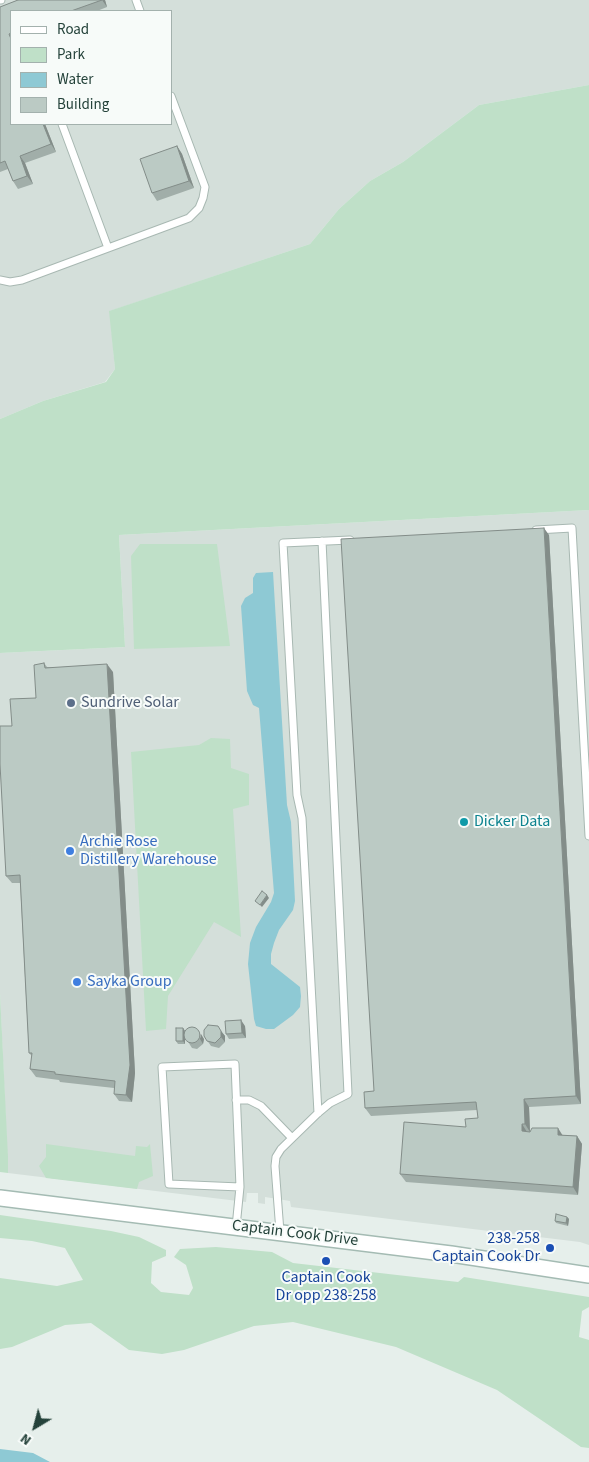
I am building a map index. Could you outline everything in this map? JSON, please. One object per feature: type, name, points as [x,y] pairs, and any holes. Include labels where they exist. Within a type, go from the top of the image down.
[{"type":"main road","name":"Captain Cook Drive","points":[[0,1198],[451,1254],[589,1275]]},
{"type":"lane","points":[[0,280],[10,282],[22,280],[189,218],[199,208],[205,186],[172,99]]},
{"type":"lane","points":[[62,125],[108,248]]},
{"type":"lane","points":[[523,530],[572,528],[589,836]]},
{"type":"lane","points":[[318,1113],[302,818],[297,796],[283,543],[360,539]]},
{"type":"lane","points":[[280,1232],[276,1157],[281,1149],[318,1113],[330,1103],[348,1094],[322,541]]},
{"type":"lane","points":[[236,1227],[240,1187],[235,1064],[162,1068],[169,1184],[240,1187]]},
{"type":"lane","points":[[236,1100],[249,1100],[262,1106],[292,1138]]},
{"type":"shaded area","points":[[0,0],[589,0],[589,85],[479,105],[403,162],[370,181],[339,209],[310,244],[110,311],[115,369],[105,382],[43,401],[0,419]]},
{"type":"shaded area","points":[[589,510],[589,1245],[580,1242],[291,1207],[290,1201],[265,1197],[265,1204],[258,1203],[258,1193],[247,1193],[246,1202],[8,1173],[0,993],[0,653],[125,647],[119,535]]},
{"type":"green space","points":[[589,85],[589,510],[119,535],[125,647],[0,653],[0,419],[43,401],[106,382],[115,369],[109,311],[310,244],[339,209],[370,181],[403,162],[479,105]]},
{"type":"green space","points":[[140,544],[217,544],[230,646],[134,649],[131,556]]},
{"type":"green space","points":[[211,738],[230,739],[231,768],[249,774],[249,805],[233,809],[241,937],[214,922],[168,996],[166,1029],[146,1031],[131,752],[199,745]]},
{"type":"green space","points":[[0,993],[8,1157],[8,1173],[0,1172]]},
{"type":"green space","points":[[46,1144],[135,1156],[136,1146],[147,1147],[150,1144],[153,1176],[139,1182],[137,1189],[46,1178],[39,1166],[46,1157]]},
{"type":"green space","points":[[0,1215],[111,1231],[139,1237],[166,1250],[166,1256],[152,1262],[151,1283],[161,1292],[189,1295],[193,1288],[186,1265],[174,1257],[180,1249],[216,1247],[272,1252],[293,1263],[458,1282],[464,1277],[589,1297],[589,1307],[582,1311],[579,1337],[589,1340],[589,1448],[581,1447],[497,1390],[396,1347],[293,1322],[254,1326],[184,1350],[162,1354],[129,1350],[91,1323],[65,1325],[12,1347],[0,1349],[0,1278],[57,1286],[83,1280],[65,1248],[32,1241],[0,1238]]},
{"type":"water","points":[[273,572],[287,805],[291,822],[295,901],[293,910],[279,930],[274,943],[271,964],[300,987],[301,996],[300,1007],[293,1015],[274,1029],[266,1029],[256,1026],[254,1019],[248,964],[250,943],[256,927],[271,902],[274,893],[259,708],[253,705],[247,691],[241,606],[245,598],[253,593],[253,578],[256,573]]},
{"type":"water","points":[[0,1449],[33,1453],[50,1462],[0,1462]]},
{"type":"building","points":[[18,0],[102,0],[74,10],[10,10],[10,125],[43,125],[51,144],[20,156],[27,176],[13,181],[5,161],[0,163],[0,7]]},
{"type":"building","points":[[177,146],[189,181],[152,193],[140,159]]},
{"type":"building","name":"Dicker Data","points":[[544,528],[576,1096],[524,1099],[525,1124],[522,1124],[522,1131],[530,1132],[532,1128],[558,1128],[558,1135],[577,1136],[573,1187],[400,1174],[404,1122],[466,1127],[465,1119],[478,1118],[476,1102],[365,1108],[364,1092],[374,1091],[341,539]]},
{"type":"building","points":[[44,663],[45,668],[107,664],[130,1065],[126,1095],[114,1094],[115,1081],[30,1069],[32,1053],[29,1053],[20,875],[6,876],[0,764],[0,726],[12,726],[10,699],[36,698],[34,665]]},
{"type":"building","points":[[262,891],[267,895],[260,905],[255,901]]},
{"type":"building","points":[[241,1020],[242,1033],[226,1034],[225,1021]]},
{"type":"building","points":[[208,1025],[218,1026],[221,1031],[221,1037],[215,1043],[207,1041],[204,1036],[204,1030]]},
{"type":"building","points":[[192,1027],[198,1029],[200,1035],[198,1041],[192,1043],[186,1041],[184,1035],[186,1029]]},
{"type":"building","points":[[176,1028],[183,1028],[183,1041],[176,1041]]},
{"type":"building","points":[[556,1214],[567,1217],[566,1223],[555,1221]]},
{"type":"place","name":"Sundrive Solar","points":[[71,703]]},
{"type":"place","name":"Dicker Data","points":[[464,822]]},
{"type":"place","name":"Archie Rose Distillery Warehouse","points":[[70,851]]},
{"type":"place","name":"Sayka Group","points":[[77,982]]},
{"type":"place","name":"238-258 Captain Cook Dr","points":[[550,1248]]},
{"type":"place","name":"Captain Cook Dr opp 238-258","points":[[326,1261]]}]
